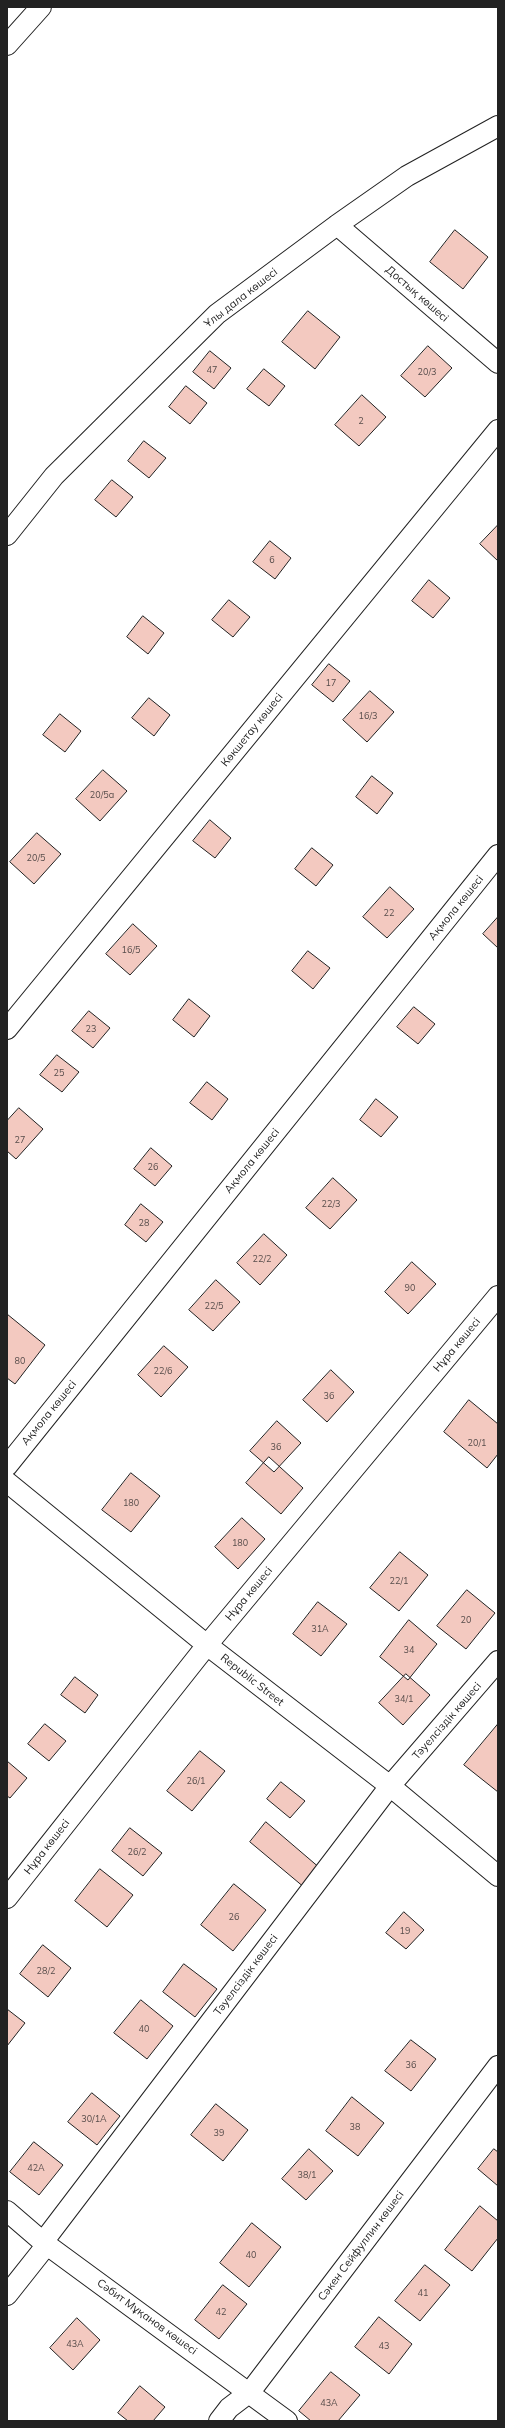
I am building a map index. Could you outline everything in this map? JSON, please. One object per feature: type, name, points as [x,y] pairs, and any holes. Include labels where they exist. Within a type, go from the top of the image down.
[{"type":"street","points":[[7,45],[41,7]]},
{"type":"street","name":"Ұлы дала көшесі","points":[[7,535],[54,476],[217,314],[337,225],[407,176],[498,126]]},
{"type":"street","name":"Достық көшесі","points":[[337,225],[498,363]]},
{"type":"street","name":"Көкшетау көшесі","points":[[7,1029],[498,430]]},
{"type":"street","name":"Ақмола көшесі","points":[[7,1466],[498,856]]},
{"type":"street","name":"Нұра көшесі","points":[[7,1898],[207,1645],[498,1296]]},
{"type":"street","name":"Republic Street","points":[[7,1482],[207,1645],[390,1786],[498,1876]]},
{"type":"street","name":"Тәуелсіздік көшесі","points":[[7,2295],[45,2247],[43,2242],[390,1786],[498,1661]]},
{"type":"street","name":"Сәкен Сейфуллин көшесі","points":[[219,2421],[229,2408],[250,2392],[498,2066]]},
{"type":"street","name":"Сәбит Мұқанов көшесі","points":[[7,2211],[43,2242],[250,2392],[287,2421]]},
{"type":"building","points":[[455,230],[488,257],[463,289],[430,262]]},
{"type":"building","points":[[308,311],[340,337],[315,369],[282,342]]},
{"type":"building","points":[[428,346],[452,368],[425,397],[401,376]]},
{"type":"building","points":[[210,351],[231,368],[214,389],[193,372]]},
{"type":"building","points":[[264,369],[285,386],[269,406],[247,389]]},
{"type":"building","points":[[186,386],[207,403],[190,424],[169,407]]},
{"type":"building","points":[[362,395],[386,417],[359,446],[335,425]]},
{"type":"building","points":[[144,441],[166,458],[149,478],[128,461]]},
{"type":"building","points":[[112,480],[133,497],[116,517],[95,500]]},
{"type":"building","points":[[498,525],[498,561],[480,544]]},
{"type":"building","points":[[270,541],[291,558],[275,579],[253,562]]},
{"type":"building","points":[[429,580],[450,598],[433,618],[412,601]]},
{"type":"building","points":[[229,600],[250,617],[233,637],[212,620]]},
{"type":"building","points":[[143,616],[164,633],[148,654],[127,637]]},
{"type":"building","points":[[329,664],[350,681],[333,702],[312,685]]},
{"type":"building","points":[[370,691],[394,712],[367,742],[343,720]]},
{"type":"building","points":[[149,698],[170,715],[154,736],[132,718]]},
{"type":"building","points":[[60,714],[81,731],[65,752],[43,735]]},
{"type":"building","points":[[103,770],[127,791],[100,821],[76,799]]},
{"type":"building","points":[[372,776],[393,793],[377,814],[356,797]]},
{"type":"building","points":[[210,820],[231,838],[215,858],[193,841]]},
{"type":"building","points":[[37,833],[61,854],[34,884],[10,862]]},
{"type":"building","points":[[312,848],[333,865],[316,886],[295,869]]},
{"type":"building","points":[[390,887],[414,909],[387,938],[363,917]]},
{"type":"building","points":[[498,917],[498,948],[483,934]]},
{"type":"building","points":[[133,924],[157,946],[130,975],[106,954]]},
{"type":"building","points":[[308,951],[330,968],[313,989],[292,971]]},
{"type":"building","points":[[189,999],[210,1016],[194,1037],[173,1020]]},
{"type":"building","points":[[414,1007],[435,1024],[418,1044],[397,1027]]},
{"type":"building","points":[[89,1011],[110,1028],[93,1048],[72,1031]]},
{"type":"building","points":[[57,1055],[79,1072],[62,1092],[40,1075]]},
{"type":"building","points":[[207,1082],[228,1099],[212,1120],[190,1103]]},
{"type":"building","points":[[376,1099],[398,1117],[381,1137],[360,1120]]},
{"type":"building","points":[[19,1108],[43,1129],[16,1159],[7,1151],[7,1121]]},
{"type":"building","points":[[151,1148],[172,1166],[155,1186],[134,1169]]},
{"type":"building","points":[[333,1178],[357,1200],[330,1229],[306,1208]]},
{"type":"building","points":[[141,1204],[163,1222],[146,1242],[125,1225]]},
{"type":"building","points":[[264,1234],[287,1255],[260,1285],[237,1263]]},
{"type":"building","points":[[412,1262],[436,1284],[408,1314],[385,1292]]},
{"type":"building","points":[[216,1280],[240,1302],[213,1331],[189,1310]]},
{"type":"building","points":[[7,1314],[45,1345],[15,1384],[7,1378]]},
{"type":"building","points":[[164,1346],[188,1367],[161,1397],[138,1375]]},
{"type":"building","points":[[331,1370],[354,1392],[327,1422],[303,1400]]},
{"type":"building","points":[[469,1400],[498,1424],[498,1454],[487,1468],[444,1432]]},
{"type":"building","points":[[277,1421],[301,1443],[274,1472],[250,1451]]},
{"type":"building","points":[[269,1457],[303,1488],[281,1514],[246,1483]]},
{"type":"building","points":[[131,1473],[160,1496],[131,1532],[102,1510]]},
{"type":"building","points":[[242,1518],[265,1539],[238,1569],[215,1547]]},
{"type":"building","points":[[400,1552],[428,1575],[399,1611],[370,1588]]},
{"type":"building","points":[[467,1590],[495,1613],[466,1649],[437,1626]]},
{"type":"building","points":[[318,1602],[347,1624],[321,1656],[293,1634]]},
{"type":"building","points":[[409,1620],[437,1644],[408,1680],[380,1657]]},
{"type":"building","points":[[406,1674],[430,1695],[403,1725],[379,1703]]},
{"type":"building","points":[[75,1677],[98,1695],[85,1713],[61,1695]]},
{"type":"building","points":[[45,1724],[66,1741],[49,1761],[28,1744]]},
{"type":"building","points":[[498,1724],[498,1792],[464,1765]]},
{"type":"building","points":[[200,1751],[225,1771],[192,1811],[167,1791]]},
{"type":"building","points":[[7,1761],[27,1778],[10,1798],[7,1796]]},
{"type":"building","points":[[281,1782],[305,1801],[290,1818],[267,1799]]},
{"type":"building","points":[[266,1822],[321,1869],[305,1888],[250,1842]]},
{"type":"building","points":[[130,1828],[162,1853],[143,1876],[112,1851]]},
{"type":"building","points":[[100,1869],[133,1895],[107,1927],[75,1901]]},
{"type":"building","points":[[234,1884],[266,1910],[233,1951],[201,1925]]},
{"type":"building","points":[[404,1912],[424,1930],[406,1949],[386,1933]]},
{"type":"building","points":[[43,1945],[71,1968],[48,1997],[20,1974]]},
{"type":"building","points":[[184,1964],[217,1989],[195,2017],[163,1992]]},
{"type":"building","points":[[141,2000],[173,2026],[147,2059],[114,2033]]},
{"type":"building","points":[[7,2009],[25,2023],[7,2046]]},
{"type":"building","points":[[411,2040],[436,2059],[411,2091],[385,2071]]},
{"type":"building","points":[[92,2093],[120,2116],[97,2145],[68,2122]]},
{"type":"building","points":[[352,2097],[384,2123],[358,2156],[326,2131]]},
{"type":"building","points":[[216,2104],[248,2130],[223,2161],[191,2135]]},
{"type":"building","points":[[34,2142],[63,2165],[39,2195],[10,2172]]},
{"type":"building","points":[[309,2149],[333,2171],[306,2200],[282,2179]]},
{"type":"building","points":[[494,2149],[498,2152],[498,2186],[478,2169]]},
{"type":"building","points":[[480,2206],[498,2221],[498,2238],[472,2271],[445,2250]]},
{"type":"building","points":[[252,2223],[281,2247],[249,2287],[220,2263]]},
{"type":"building","points":[[425,2265],[450,2285],[420,2321],[395,2301]]},
{"type":"building","points":[[223,2285],[247,2304],[219,2339],[195,2320]]},
{"type":"building","points":[[379,2317],[412,2344],[389,2374],[355,2347]]},
{"type":"building","points":[[77,2318],[100,2340],[73,2370],[50,2348]]},
{"type":"building","points":[[331,2372],[360,2395],[338,2421],[311,2421],[299,2411]]},
{"type":"building","points":[[140,2386],[165,2407],[153,2421],[128,2421],[118,2413]]}]
